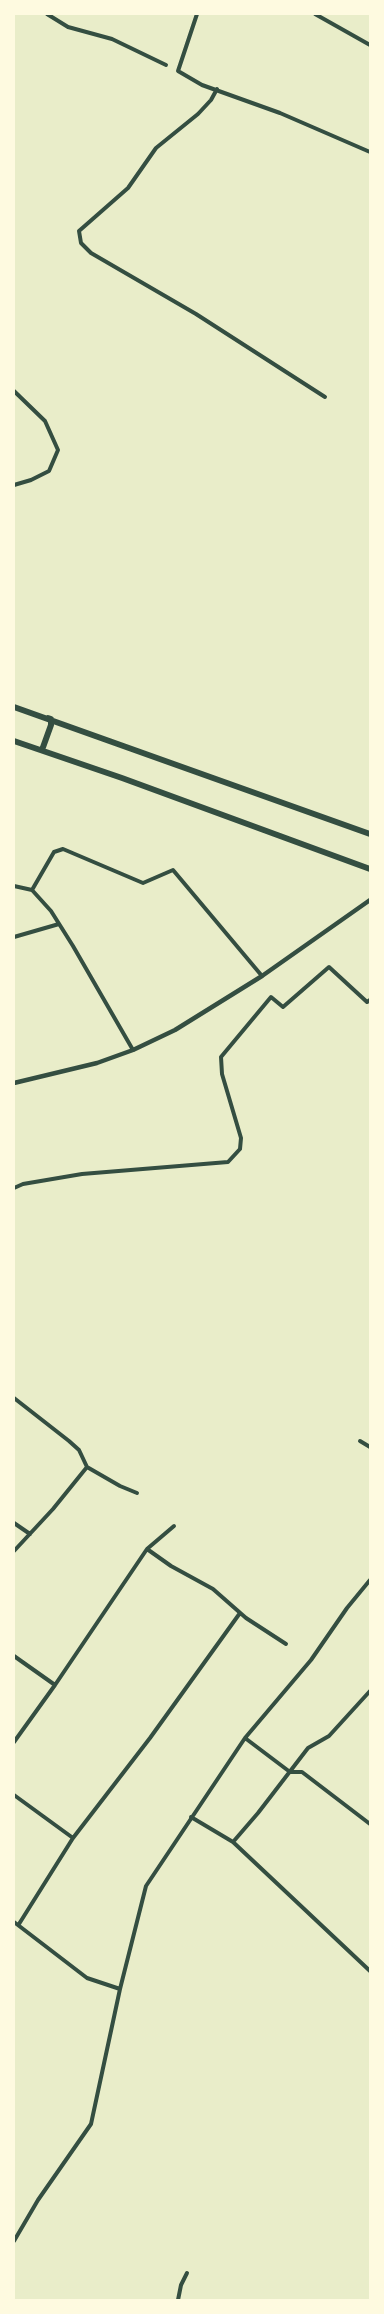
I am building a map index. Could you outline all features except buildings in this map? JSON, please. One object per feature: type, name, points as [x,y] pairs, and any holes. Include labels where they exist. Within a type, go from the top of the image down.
[{"type":"highway","points":[[14,707],[370,834]]},
{"type":"highway","points":[[42,750],[51,725],[51,720],[48,718]]},
{"type":"highway","points":[[14,741],[370,869]]},
{"type":"street","points":[[47,14],[68,27],[112,39],[166,65]]},
{"type":"street","points":[[197,14],[178,71],[202,85],[280,112],[370,152]]},
{"type":"street","points":[[315,14],[370,45]]},
{"type":"street","points":[[217,89],[211,100],[198,114],[156,148],[128,188],[79,231],[81,243],[91,253],[196,314],[325,397]]},
{"type":"street","points":[[14,391],[45,421],[58,450],[49,471],[32,480],[14,485]]},
{"type":"street","points":[[32,890],[54,852],[63,849],[143,883],[173,870],[262,976]]},
{"type":"street","points":[[14,886],[32,890],[59,924],[133,1050]]},
{"type":"street","points":[[14,1083],[97,1064],[133,1050],[175,1030],[262,976],[370,900]]},
{"type":"street","points":[[14,937],[59,924]]},
{"type":"street","points":[[14,1188],[23,1184],[82,1174],[228,1162],[240,1149],[241,1138],[222,1074],[221,1058],[271,996],[283,1008],[329,967],[367,1002],[370,1000]]},
{"type":"street","points":[[14,1398],[79,1450],[87,1467],[120,1486],[137,1493]]},
{"type":"street","points":[[360,1441],[370,1447]]},
{"type":"street","points":[[14,1551],[87,1467]]},
{"type":"street","points":[[14,1523],[30,1534]]},
{"type":"street","points":[[14,1742],[147,1549],[174,1526]]},
{"type":"street","points":[[147,1549],[171,1566],[213,1589],[240,1613],[286,1644]]},
{"type":"street","points":[[14,2241],[38,2200],[91,2124],[120,1989],[146,1886],[245,1738],[311,1660],[347,1608],[370,1580]]},
{"type":"street","points":[[19,1924],[73,1838],[150,1738],[240,1613]]},
{"type":"street","points":[[14,1656],[55,1685]]},
{"type":"street","points":[[233,1842],[308,1748],[329,1736],[370,1691]]},
{"type":"street","points":[[245,1738],[290,1772],[302,1772],[370,1824]]},
{"type":"street","points":[[14,1795],[73,1838]]},
{"type":"street","points":[[191,1817],[233,1842],[370,1971]]},
{"type":"street","points":[[14,1922],[87,1978],[120,1989]]},
{"type":"street","points":[[178,2300],[181,2285],[187,2273]]}]
